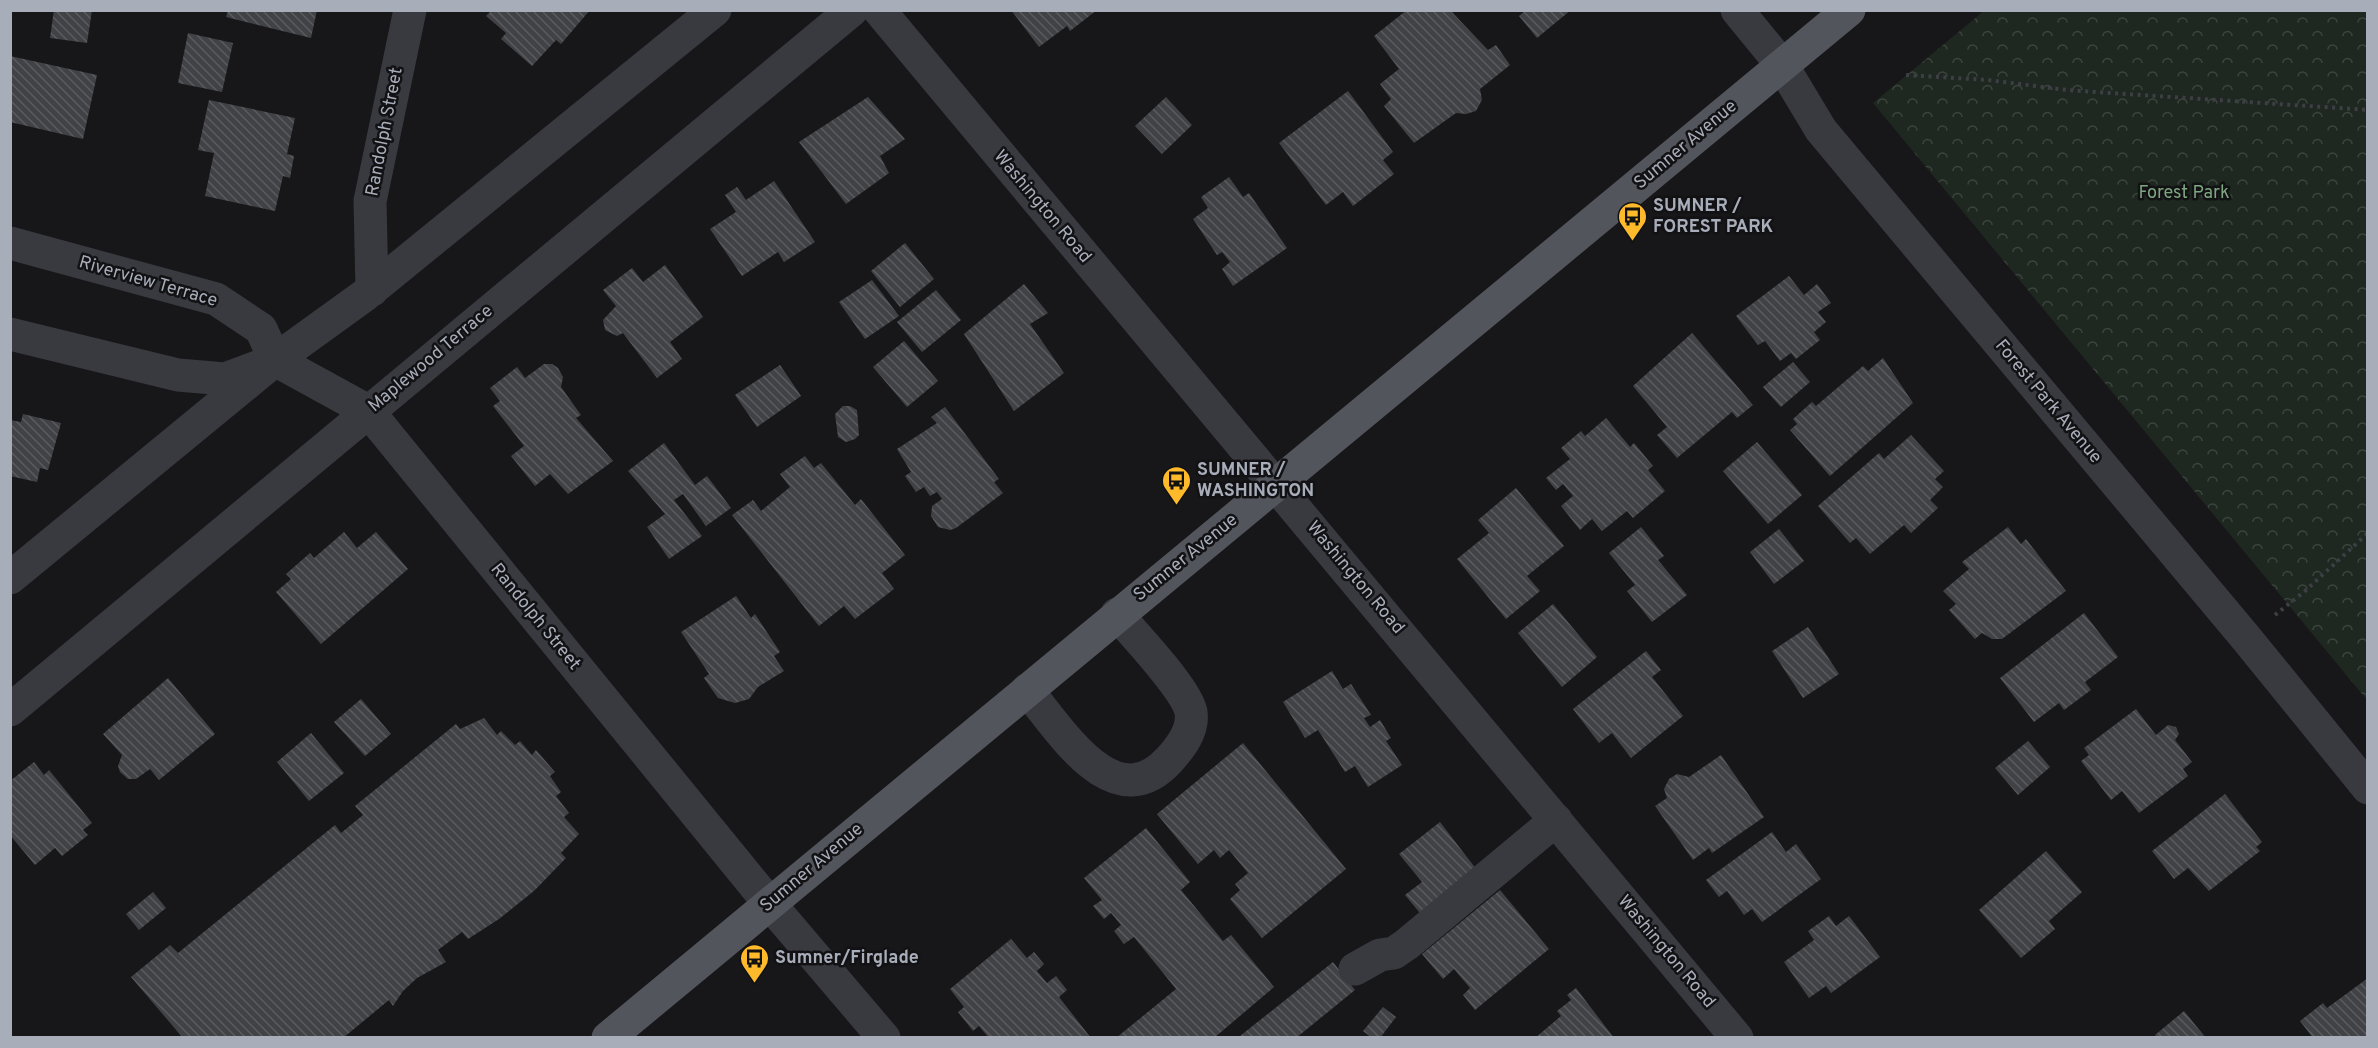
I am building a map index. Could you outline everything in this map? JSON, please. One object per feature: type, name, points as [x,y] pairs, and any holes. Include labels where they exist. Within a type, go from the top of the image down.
[{"type":"main road","name":"Sumner Avenue","points":[[608,1038],[1117,614],[1849,10]]},
{"type":"street","name":"Randolph Street","points":[[372,290],[370,201],[410,10]]},
{"type":"street","points":[[10,578],[275,360],[372,290],[715,10]]},
{"type":"street","name":"Maplewood Terrace","points":[[10,710],[852,10]]},
{"type":"street","name":"Washington Road","points":[[879,10],[1737,1038]]},
{"type":"street","name":"Forest Park Avenue","points":[[1737,10],[1782,65],[1821,130],[2246,638],[2367,788]]},
{"type":"street","name":"Riverview Terrace","points":[[10,243],[216,298],[261,329],[275,360]]},
{"type":"street","points":[[10,334],[178,375],[225,379],[275,360]]},
{"type":"street","name":"Randolph Street","points":[[275,360],[368,411],[769,903],[884,1038]]},
{"type":"street","points":[[1027,690],[1088,763],[1111,777],[1129,781],[1152,776],[1183,744],[1189,729],[1191,713],[1184,695],[1117,614]]},
{"type":"street","points":[[1355,969],[1380,955],[1394,952],[1407,945],[1556,820]]},
{"type":"path","points":[[1906,75],[1988,80],[2067,90],[2367,110]]},
{"type":"path","points":[[2246,638],[2305,591],[2367,532]]},
{"type":"green space","name":"Forest Park","points":[[1985,10],[2367,11],[2367,700],[1873,103]]},
{"type":"building","points":[[54,10],[92,10],[87,43],[50,38]]},
{"type":"building","points":[[228,10],[317,10],[311,38],[226,17]]},
{"type":"building","points":[[492,10],[590,10],[561,44],[556,40],[532,66],[501,39],[506,33],[486,16]]},
{"type":"building","points":[[1011,10],[1097,10],[1070,31],[1067,26],[1039,47]]},
{"type":"building","points":[[1407,10],[1450,10],[1488,50],[1496,45],[1510,65],[1480,89],[1482,100],[1476,111],[1466,114],[1456,113],[1414,143],[1384,106],[1391,99],[1380,84],[1399,69],[1374,36]]},
{"type":"building","points":[[1526,10],[1571,10],[1537,38],[1519,16]]},
{"type":"building","points":[[188,33],[233,43],[222,92],[178,83]]},
{"type":"building","points":[[10,56],[97,75],[83,139],[10,122]]},
{"type":"building","points":[[1348,91],[1393,152],[1383,160],[1394,174],[1353,206],[1343,192],[1326,205],[1279,143]]},
{"type":"building","points":[[868,97],[905,139],[880,156],[889,173],[846,204],[799,142]]},
{"type":"building","points":[[1166,97],[1192,125],[1162,154],[1135,126]]},
{"type":"building","points":[[209,100],[295,118],[287,154],[294,156],[290,178],[283,176],[275,211],[205,196],[214,153],[198,150]]},
{"type":"building","points":[[1229,177],[1243,197],[1249,193],[1287,248],[1233,286],[1222,269],[1230,262],[1222,252],[1217,255],[1193,219],[1208,208],[1201,197]]},
{"type":"building","points":[[774,181],[815,242],[784,262],[778,252],[742,276],[710,229],[736,212],[725,195],[737,187],[746,200]]},
{"type":"building","points":[[905,243],[934,279],[900,307],[871,271]]},
{"type":"building","points":[[665,265],[703,317],[670,342],[682,359],[657,378],[623,333],[617,336],[605,330],[603,320],[616,306],[603,290],[632,268],[643,282]]},
{"type":"building","points":[[1789,276],[1804,295],[1817,284],[1831,303],[1818,312],[1826,322],[1814,332],[1820,340],[1796,359],[1791,353],[1780,361],[1765,341],[1758,345],[1736,316]]},
{"type":"building","points":[[872,280],[899,316],[865,339],[839,302]]},
{"type":"building","points":[[1024,284],[1048,313],[1030,324],[1064,373],[1014,411],[964,334]]},
{"type":"building","points":[[936,290],[961,320],[922,352],[897,322]]},
{"type":"building","points":[[1692,333],[1753,405],[1737,418],[1732,412],[1677,458],[1657,435],[1667,427],[1633,386]]},
{"type":"building","points":[[904,341],[938,381],[907,407],[873,367]]},
{"type":"building","points":[[1883,358],[1913,403],[1830,476],[1790,430],[1797,424],[1793,419],[1812,402],[1816,406],[1863,366],[1868,371]]},
{"type":"building","points":[[1793,362],[1810,382],[1781,407],[1763,387]]},
{"type":"building","points":[[544,364],[552,364],[558,368],[563,377],[561,387],[581,415],[576,418],[613,461],[568,494],[550,474],[535,486],[511,456],[524,446],[493,406],[500,401],[490,388],[517,367],[525,378]]},
{"type":"building","points":[[780,365],[801,396],[757,427],[735,395]]},
{"type":"building","points":[[843,406],[850,406],[857,410],[859,435],[846,442],[838,437],[835,414]]},
{"type":"building","points":[[945,407],[999,479],[994,482],[1003,493],[950,530],[938,527],[931,516],[932,506],[942,499],[937,492],[930,496],[924,487],[916,492],[905,476],[911,472],[897,449],[937,423],[931,417]]},
{"type":"building","points":[[23,414],[61,423],[48,470],[40,468],[37,482],[10,476],[10,420],[21,422]]},
{"type":"building","points":[[1606,418],[1630,447],[1634,443],[1653,466],[1648,470],[1665,491],[1633,518],[1627,511],[1602,531],[1592,519],[1580,530],[1561,506],[1573,496],[1563,484],[1556,490],[1546,478],[1570,459],[1561,448],[1581,431],[1585,436]]},
{"type":"building","points":[[1911,435],[1944,471],[1935,479],[1943,487],[1930,500],[1938,508],[1911,533],[1904,525],[1870,554],[1856,538],[1850,543],[1818,506],[1879,453],[1884,459]]},
{"type":"building","points":[[1757,442],[1802,495],[1768,524],[1723,471]]},
{"type":"building","points":[[664,443],[695,485],[707,476],[731,508],[706,526],[683,494],[674,500],[702,536],[669,559],[647,527],[665,514],[628,471]]},
{"type":"building","points":[[805,456],[814,468],[821,463],[855,505],[861,499],[905,555],[882,573],[894,589],[855,619],[844,606],[819,626],[732,515],[753,500],[761,511],[790,487],[780,474]]},
{"type":"building","points":[[1516,488],[1564,546],[1527,576],[1540,591],[1506,619],[1457,559],[1489,533],[1478,520]]},
{"type":"building","points":[[1641,527],[1664,556],[1658,560],[1687,595],[1652,622],[1627,591],[1635,585],[1609,553]]},
{"type":"building","points":[[2008,527],[2021,544],[2026,539],[2066,591],[2002,639],[1992,639],[1982,633],[1975,639],[1949,610],[1956,604],[1943,591],[1969,569],[1962,562]]},
{"type":"building","points":[[1779,529],[1804,561],[1774,584],[1750,552]]},
{"type":"building","points":[[344,532],[357,548],[376,532],[408,569],[321,644],[276,592],[291,579],[286,574],[310,553],[314,558]]},
{"type":"building","points":[[736,596],[751,618],[755,614],[780,652],[774,656],[784,671],[758,687],[749,699],[735,703],[718,698],[704,678],[709,674],[681,632]]},
{"type":"building","points":[[1553,604],[1597,657],[1562,687],[1518,633]]},
{"type":"building","points":[[2084,613],[2118,657],[2085,682],[2091,690],[2064,710],[2059,703],[2034,722],[2000,678]]},
{"type":"building","points":[[1808,627],[1839,674],[1803,698],[1772,651]]},
{"type":"building","points":[[1646,651],[1661,670],[1652,677],[1683,716],[1631,758],[1612,733],[1599,743],[1573,709]]},
{"type":"building","points":[[1332,671],[1343,689],[1351,684],[1371,715],[1364,718],[1370,727],[1380,720],[1391,738],[1386,741],[1402,765],[1368,787],[1355,766],[1345,772],[1318,730],[1305,738],[1283,702]]},
{"type":"building","points":[[168,678],[215,734],[159,780],[150,769],[136,779],[128,779],[120,772],[118,766],[122,755],[103,734]]},
{"type":"building","points":[[361,699],[391,734],[365,756],[334,722]]},
{"type":"building","points":[[2136,709],[2156,735],[2168,725],[2176,727],[2179,734],[2175,740],[2192,762],[2183,769],[2188,776],[2139,813],[2122,791],[2111,800],[2081,761],[2089,755],[2084,748]]},
{"type":"building","points":[[484,718],[497,735],[501,731],[515,745],[520,741],[532,755],[536,750],[555,772],[550,776],[561,792],[556,796],[569,813],[564,817],[579,834],[561,853],[566,858],[534,891],[499,919],[468,939],[462,932],[438,950],[446,962],[417,978],[403,991],[393,1006],[389,1000],[343,1038],[183,1038],[131,977],[170,945],[178,953],[335,825],[341,833],[363,815],[355,806],[456,724],[460,729]]},
{"type":"building","points":[[311,733],[344,773],[309,801],[277,762]]},
{"type":"building","points":[[2028,741],[2050,767],[2018,795],[1995,768]]},
{"type":"building","points":[[1243,743],[1346,869],[1262,938],[1230,899],[1240,890],[1235,884],[1248,873],[1229,850],[1220,858],[1214,850],[1198,864],[1157,814]]},
{"type":"building","points":[[1721,755],[1764,817],[1712,853],[1709,848],[1693,860],[1655,806],[1667,798],[1664,789],[1669,779],[1677,774],[1689,777]]},
{"type":"building","points":[[34,762],[44,775],[49,770],[92,823],[83,830],[88,835],[62,856],[55,848],[35,865],[10,835],[10,781]]},
{"type":"building","points":[[2225,794],[2262,842],[2256,847],[2260,851],[2209,891],[2188,868],[2174,879],[2152,851]]},
{"type":"building","points":[[1440,822],[1480,874],[1424,918],[1405,895],[1422,882],[1399,854]]},
{"type":"building","points":[[1146,828],[1190,882],[1181,890],[1223,941],[1231,935],[1274,987],[1214,1038],[1116,1038],[1176,989],[1134,937],[1124,944],[1114,931],[1121,925],[1111,913],[1104,919],[1093,906],[1102,900],[1084,878]]},
{"type":"building","points":[[1772,832],[1786,852],[1796,844],[1821,879],[1762,922],[1752,909],[1744,915],[1727,891],[1719,897],[1706,880]]},
{"type":"building","points":[[2046,851],[2082,892],[2049,921],[2055,929],[2021,958],[1979,910]]},
{"type":"building","points":[[1500,890],[1549,949],[1475,1010],[1463,995],[1470,988],[1454,969],[1443,979],[1422,954]]},
{"type":"building","points":[[153,892],[166,908],[139,930],[126,914]]},
{"type":"building","points":[[1829,916],[1836,926],[1849,916],[1880,957],[1831,993],[1826,986],[1809,998],[1784,962],[1814,940],[1808,931]]},
{"type":"building","points":[[1011,939],[1027,958],[1034,952],[1044,964],[1037,971],[1047,983],[1056,976],[1067,990],[1059,997],[1091,1038],[989,1038],[979,1026],[973,1031],[958,1012],[964,1007],[950,989]]},
{"type":"building","points":[[1333,962],[1355,990],[1296,1038],[1240,1036]]},
{"type":"building","points":[[2368,978],[2368,1038],[2313,1038],[2300,1021],[2323,1003],[2327,1008]]},
{"type":"building","points":[[1576,988],[1614,1038],[1535,1038],[1561,1016],[1557,1011],[1571,1000],[1567,995]]},
{"type":"building","points":[[1383,1007],[1396,1017],[1380,1038],[1372,1038],[1363,1031]]},
{"type":"building","points":[[2184,1011],[2206,1038],[2156,1038],[2155,1035]]},
{"type":"place","name":"SUMNER / FOREST PARK","points":[[1632,242]]},
{"type":"place","name":"SUMNER / WASHINGTON","points":[[1176,506]]},
{"type":"place","name":"Sumner/Firglade","points":[[754,984]]}]
